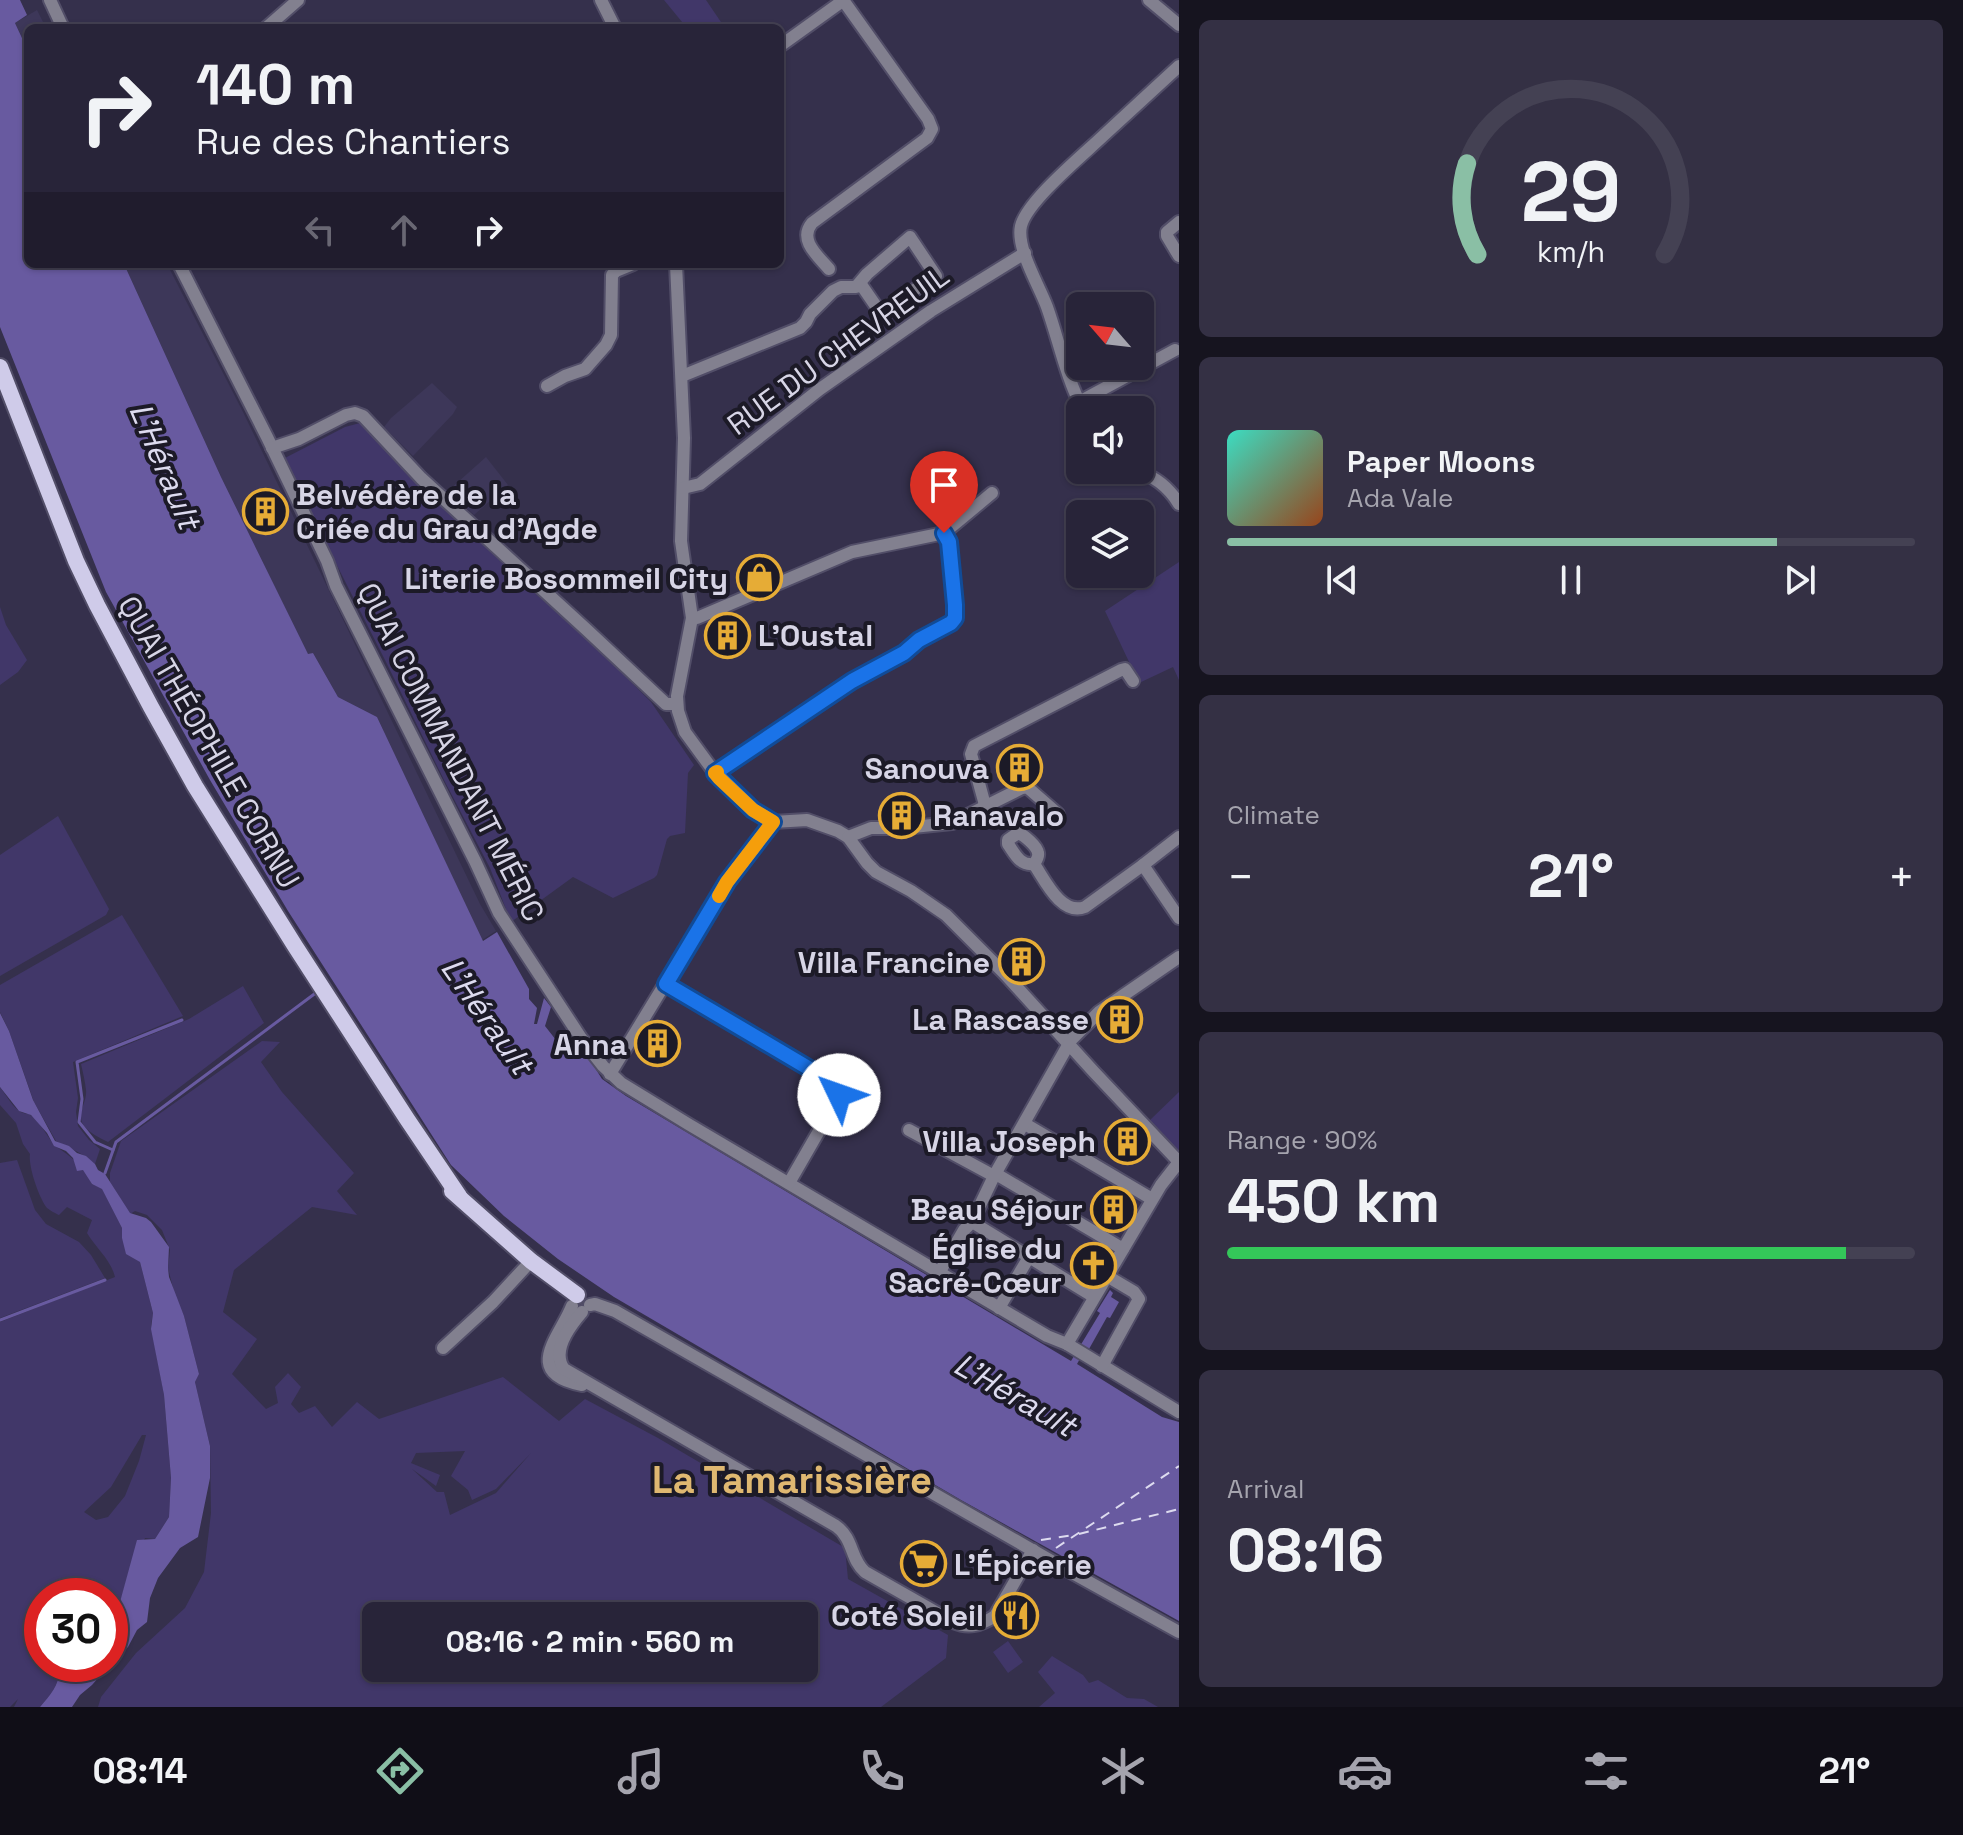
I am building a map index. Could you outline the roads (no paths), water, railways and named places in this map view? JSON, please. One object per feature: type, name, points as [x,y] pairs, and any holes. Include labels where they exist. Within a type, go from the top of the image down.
[{"type":"main road","name":"QUAI THÉOPHILE CORNU","points":[[0,367],[76,561],[97,605],[195,786],[410,1123],[419,1151],[448,1188],[580,1304]]},
{"type":"street","points":[[50,0],[61,24]]},
{"type":"street","points":[[271,24],[298,0]]},
{"type":"street","points":[[601,0],[613,24]]},
{"type":"street","points":[[784,43],[843,0],[932,129],[927,138],[807,228],[807,242],[829,269]]},
{"type":"street","points":[[1149,0],[1179,25]]},
{"type":"street","points":[[1077,396],[1025,253],[1021,230],[1024,218],[1059,176],[1179,66]]},
{"type":"street","points":[[1179,222],[1167,232],[1179,256]]},
{"type":"street","points":[[682,376],[800,328],[833,291],[841,287],[856,287],[867,274],[910,237],[936,276],[880,312],[860,283]]},
{"type":"street","name":"RUE DU CHEVREUIL","points":[[683,488],[700,484],[820,389],[931,311],[1025,253]]},
{"type":"street","name":"QUAI COMMANDANT MÉRIC","points":[[181,268],[499,913],[581,1038],[610,1074],[939,1273],[1055,1341],[1076,1349],[1179,1412]]},
{"type":"street","points":[[547,386],[585,369],[606,345],[611,335],[612,275],[623,268]]},
{"type":"street","points":[[676,268],[684,438],[681,541],[692,618],[677,704],[685,732],[715,773],[753,810],[773,822],[807,820],[838,831],[848,837],[876,872],[923,898],[958,926],[1179,1162],[1152,1199],[1094,1297],[1076,1349]]},
{"type":"street","points":[[1098,396],[1175,350]]},
{"type":"street","points":[[272,448],[299,439],[346,415],[355,413],[363,416],[421,478],[666,704],[677,704]]},
{"type":"street","points":[[1154,477],[1179,504]]},
{"type":"street","points":[[692,618],[852,552],[944,533],[992,493]]},
{"type":"street","points":[[715,773],[852,681],[951,623],[955,618],[955,605],[949,542],[944,533]]},
{"type":"street","points":[[985,805],[971,754],[974,746],[1121,670],[1129,672],[1133,681]]},
{"type":"street","points":[[848,837],[871,828],[952,823],[1027,787],[1058,814]]},
{"type":"street","points":[[610,1074],[727,882],[773,822]]},
{"type":"street","points":[[1034,864],[1065,905],[1079,909],[1179,837]]},
{"type":"street","points":[[1143,865],[1179,918]]},
{"type":"street","points":[[939,1273],[972,1222],[1069,1044],[1094,1016],[1179,957]]},
{"type":"street","points":[[666,984],[839,1087],[838,1098],[789,1183]]},
{"type":"street","points":[[1025,1124],[1152,1199]]},
{"type":"street","points":[[909,1130],[995,1175],[1123,1249]]},
{"type":"street","points":[[972,1222],[1094,1297]]},
{"type":"street","points":[[999,1308],[1029,1257]]},
{"type":"street","points":[[443,1348],[493,1302],[531,1261]]},
{"type":"street","points":[[1102,1366],[1139,1299],[1134,1292],[1107,1276]]},
{"type":"street","points":[[580,1304],[550,1347],[549,1360],[555,1374],[565,1380],[593,1387],[836,1526],[848,1538],[857,1564],[865,1572],[953,1622],[970,1627],[995,1616],[1033,1550]]},
{"type":"street","name":"QUAI THÉOPHILE CORNU","points":[[580,1304],[595,1304],[615,1311],[1179,1632]]},
{"type":"water","name":"L'Hérault","points":[[0,0],[20,0],[27,15],[15,23],[24,42],[24,268],[126,268],[221,477],[308,654],[313,653],[338,697],[377,717],[483,941],[497,932],[529,989],[529,999],[537,1008],[534,1024],[537,1024],[544,998],[551,1007],[545,1026],[563,1049],[563,1033],[573,1038],[576,1057],[585,1052],[602,1079],[626,1096],[1071,1361],[1110,1290],[1113,1293],[1111,1297],[1119,1302],[1077,1364],[1162,1417],[1179,1422],[1179,1621],[961,1500],[614,1297],[558,1259],[504,1216],[451,1165],[288,911],[210,780],[106,592],[0,327]]},
{"type":"water","points":[[0,1013],[33,1100],[55,1141],[69,1146],[95,1164],[130,1213],[151,1222],[169,1247],[169,1277],[184,1316],[199,1374],[195,1382],[210,1446],[210,1478],[198,1537],[180,1548],[158,1578],[150,1598],[147,1622],[137,1630],[128,1647],[127,1578],[137,1540],[155,1539],[169,1517],[171,1478],[164,1395],[151,1329],[153,1313],[140,1262],[126,1254],[122,1228],[102,1189],[92,1184],[83,1170],[77,1171],[73,1158],[54,1146],[31,1115],[19,1111],[0,1087]]},
{"type":"water","points":[[57,1682],[95,1682],[72,1707],[40,1707]]},
{"type":"waterway","points":[[105,1173],[116,1142],[317,992]]},
{"type":"waterway","points":[[113,1150],[95,1142],[79,1122],[82,1099],[77,1062],[182,1020]]},
{"type":"waterway","points":[[0,1320],[105,1280]]},
{"type":"place","name":"Belvédère de la Criée du Grau d'Agde","points":[[265,511]]},
{"type":"place","name":"Literie Bosommeil City","points":[[759,578]]},
{"type":"place","name":"L'Oustal","points":[[727,635]]},
{"type":"place","name":"Sanouva","points":[[1020,768]]},
{"type":"place","name":"Ranavalo","points":[[902,815]]},
{"type":"place","name":"Villa Francine","points":[[1021,962]]},
{"type":"place","name":"La Rascasse","points":[[1120,1019]]},
{"type":"place","name":"Anna","points":[[658,1044]]},
{"type":"place","name":"Villa Joseph","points":[[1127,1141]]},
{"type":"place","name":"Beau Séjour","points":[[1114,1209]]},
{"type":"place","name":"Église du Sacré-Cœur","points":[[1093,1265]]},
{"type":"place","name":"L'Épicerie","points":[[923,1564]]},
{"type":"place","name":"Coté Soleil","points":[[1015,1615]]},
{"type":"district","name":"La Tamarissière","points":[[792,1480]]}]
